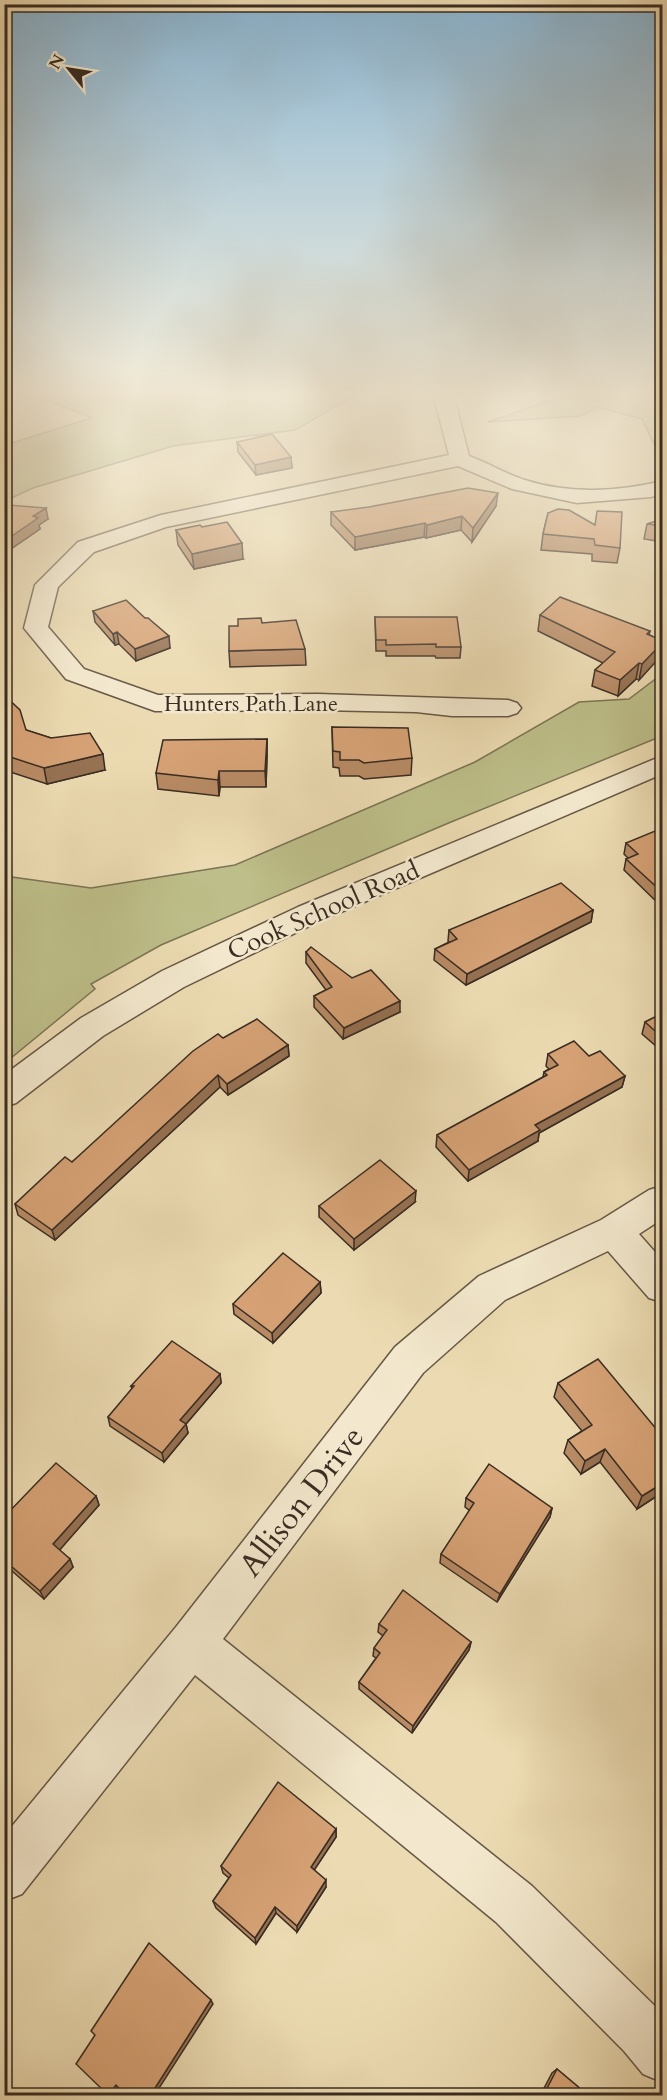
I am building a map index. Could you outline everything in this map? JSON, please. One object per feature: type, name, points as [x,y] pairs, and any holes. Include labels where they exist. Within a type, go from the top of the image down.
[{"type":"street","name":"Hunters Path Lane","points":[[289,495],[160,522],[86,547],[47,585],[36,628],[75,674],[155,703],[329,702],[452,708],[508,708]]},
{"type":"street","points":[[567,495],[577,497],[607,495]]},
{"type":"street","name":"Cook School Road","points":[[4,1094],[92,1027],[173,979],[309,914],[662,765]]},
{"type":"street","name":"Allison Drive","points":[[4,1876],[192,1643],[410,1360],[492,1288],[614,1231],[663,1201]]},
{"type":"street","points":[[614,1231],[663,1286]]},
{"type":"street","points":[[192,1643],[514,1904],[643,2032],[663,2055]]},
{"type":"green space","points":[[5,495],[18,495],[5,501]]},
{"type":"green space","points":[[662,674],[662,736],[451,822],[161,945],[91,984],[95,989],[5,1063],[5,867],[12,877],[91,888],[235,865],[475,762],[579,702],[629,699]]},
{"type":"building","points":[[432,495],[497,495],[473,528],[462,516],[427,525],[425,523],[355,537],[331,512]]},
{"type":"building","points":[[8,505],[46,508],[33,516],[38,518],[4,540],[4,507]]},
{"type":"building","points":[[558,509],[569,510],[595,525],[597,511],[622,512],[620,548],[595,545],[594,539],[543,534],[548,513]]},
{"type":"building","points":[[663,519],[663,526],[647,524]]},
{"type":"building","points":[[227,522],[242,543],[192,554],[176,530],[200,525],[202,527]]},
{"type":"building","points":[[560,597],[650,631],[647,634],[663,642],[642,664],[639,663],[620,680],[595,670],[615,652],[540,615]]},
{"type":"building","points":[[126,600],[169,636],[135,649],[117,632],[113,634],[93,611]]},
{"type":"building","points":[[375,617],[457,617],[461,647],[436,647],[436,644],[386,645],[386,640],[376,640]]},
{"type":"building","points":[[261,618],[262,623],[296,620],[305,649],[229,651],[229,626],[238,626],[238,619]]},
{"type":"building","points":[[4,695],[20,710],[26,730],[51,738],[90,733],[103,754],[44,768],[4,755]]},
{"type":"building","points":[[332,727],[408,728],[412,758],[364,763],[359,760],[340,760],[340,752],[333,751]]},
{"type":"building","points":[[267,739],[265,771],[219,771],[218,780],[156,773],[163,740]]},
{"type":"building","points":[[655,831],[663,838],[662,892],[626,859],[638,854],[626,843]]},
{"type":"building","points":[[561,883],[593,910],[467,974],[435,949],[457,939],[449,930]]},
{"type":"building","points":[[311,947],[352,978],[371,970],[400,1001],[344,1028],[314,996],[332,987],[306,952]]},
{"type":"building","points":[[663,1013],[663,1038],[645,1022]]},
{"type":"building","points":[[257,1019],[288,1045],[227,1084],[218,1075],[52,1230],[15,1204],[65,1157],[72,1162],[193,1051],[218,1034],[223,1038]]},
{"type":"building","points":[[574,1041],[589,1056],[600,1051],[625,1076],[535,1125],[540,1130],[469,1170],[437,1135],[547,1075],[544,1072],[558,1065],[548,1054]]},
{"type":"building","points":[[380,1160],[416,1191],[354,1239],[319,1206]]},
{"type":"building","points":[[283,1253],[320,1282],[272,1333],[233,1304]]},
{"type":"building","points":[[172,1341],[220,1374],[180,1420],[186,1424],[162,1453],[108,1417],[134,1386],[131,1386]]},
{"type":"building","points":[[598,1359],[663,1437],[663,1483],[642,1496],[605,1449],[585,1461],[568,1440],[592,1425],[558,1383]]},
{"type":"building","points":[[56,1463],[96,1496],[53,1544],[70,1559],[40,1591],[4,1560],[4,1517]]},
{"type":"building","points":[[489,1464],[552,1508],[500,1594],[441,1554],[474,1503],[466,1498]]},
{"type":"building","points":[[403,1590],[471,1642],[413,1726],[359,1682],[380,1653],[374,1648],[387,1630],[379,1624]]},
{"type":"building","points":[[278,1782],[336,1829],[311,1867],[326,1880],[297,1926],[275,1907],[255,1938],[213,1901],[231,1875],[221,1866]]},
{"type":"building","points":[[149,1943],[211,2000],[150,2096],[127,2096],[116,2085],[108,2095],[76,2064],[95,2035],[91,2031]]},
{"type":"building","points":[[557,2069],[589,2096],[543,2096]]}]
